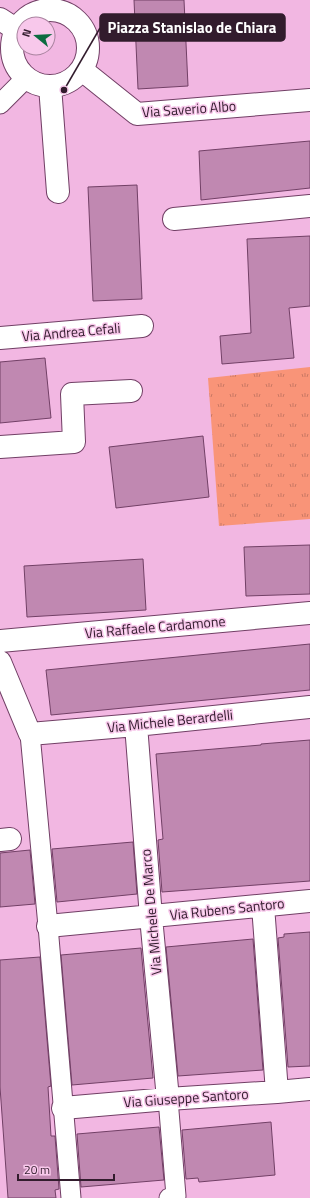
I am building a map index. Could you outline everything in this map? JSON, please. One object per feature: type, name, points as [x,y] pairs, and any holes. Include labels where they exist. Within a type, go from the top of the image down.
[{"type":"street","points":[[48,10],[71,16],[80,25],[86,35],[88,47],[87,59],[82,70],[63,84],[50,86],[37,84],[26,78],[18,68],[13,55],[13,42],[8,24],[48,10]]},
{"type":"street","name":"Via Saverio Albo","points":[[82,70],[137,114],[310,100]]},
{"type":"street","points":[[50,86],[58,192]]},
{"type":"street","points":[[174,219],[310,206]]},
{"type":"street","name":"Via Andrea Cefali","points":[[0,338],[142,326]]},
{"type":"street","points":[[0,447],[74,442],[72,394],[131,391]]},
{"type":"street","name":"Via Raffaele Cardamone","points":[[0,642],[310,613]]},
{"type":"street","points":[[0,662],[30,734]]},
{"type":"street","name":"Via Michele Berardelli","points":[[30,734],[136,725],[310,706]]},
{"type":"street","name":"Via Michele De Marco","points":[[136,725],[151,917],[168,1099]]},
{"type":"street","name":"Via Rubens Santoro","points":[[48,926],[310,901]]},
{"type":"street","points":[[263,906],[276,1092]]},
{"type":"street","name":"Via Giuseppe Santoro","points":[[63,1108],[310,1089]]},
{"type":"lane","points":[[0,104],[26,78]]},
{"type":"lane","points":[[30,734],[71,1198]]},
{"type":"lane","points":[[168,1099],[176,1196],[169,1198]]},
{"type":"green space","points":[[310,367],[310,519],[219,526],[208,378]]},
{"type":"building","points":[[134,0],[184,0],[188,86],[138,89]]},
{"type":"building","points":[[310,141],[310,188],[201,200],[199,151]]},
{"type":"building","points":[[137,185],[142,299],[93,301],[88,187]]},
{"type":"building","points":[[310,236],[310,306],[289,308],[294,358],[222,364],[220,336],[251,333],[247,239]]},
{"type":"building","points":[[45,358],[51,418],[0,423],[0,362]]},
{"type":"building","points":[[203,436],[209,497],[116,508],[109,447]]},
{"type":"building","points":[[310,545],[310,594],[246,596],[244,547]]},
{"type":"building","points":[[143,559],[146,610],[27,617],[24,566]]},
{"type":"building","points":[[310,644],[310,690],[51,715],[46,670]]},
{"type":"building","points":[[310,740],[310,881],[162,892],[158,840],[163,839],[156,754]]},
{"type":"building","points":[[133,842],[137,894],[57,902],[52,849]]},
{"type":"building","points":[[30,850],[35,904],[0,907],[0,853]]},
{"type":"building","points":[[310,932],[310,1066],[288,1067],[278,938],[284,937],[284,934]]},
{"type":"building","points":[[253,939],[263,1070],[178,1076],[166,947]]},
{"type":"building","points":[[141,948],[153,1078],[72,1085],[61,955]]},
{"type":"building","points":[[40,957],[51,1086],[48,1087],[51,1136],[55,1136],[59,1189],[55,1190],[56,1198],[8,1198],[0,1087],[0,960]]},
{"type":"building","points":[[271,1122],[275,1175],[199,1182],[198,1178],[186,1179],[182,1130]]},
{"type":"building","points":[[159,1127],[164,1180],[81,1187],[77,1134]]},
{"type":"place","name":"Piazza Stanislao de Chiara","points":[[64,90]]}]
